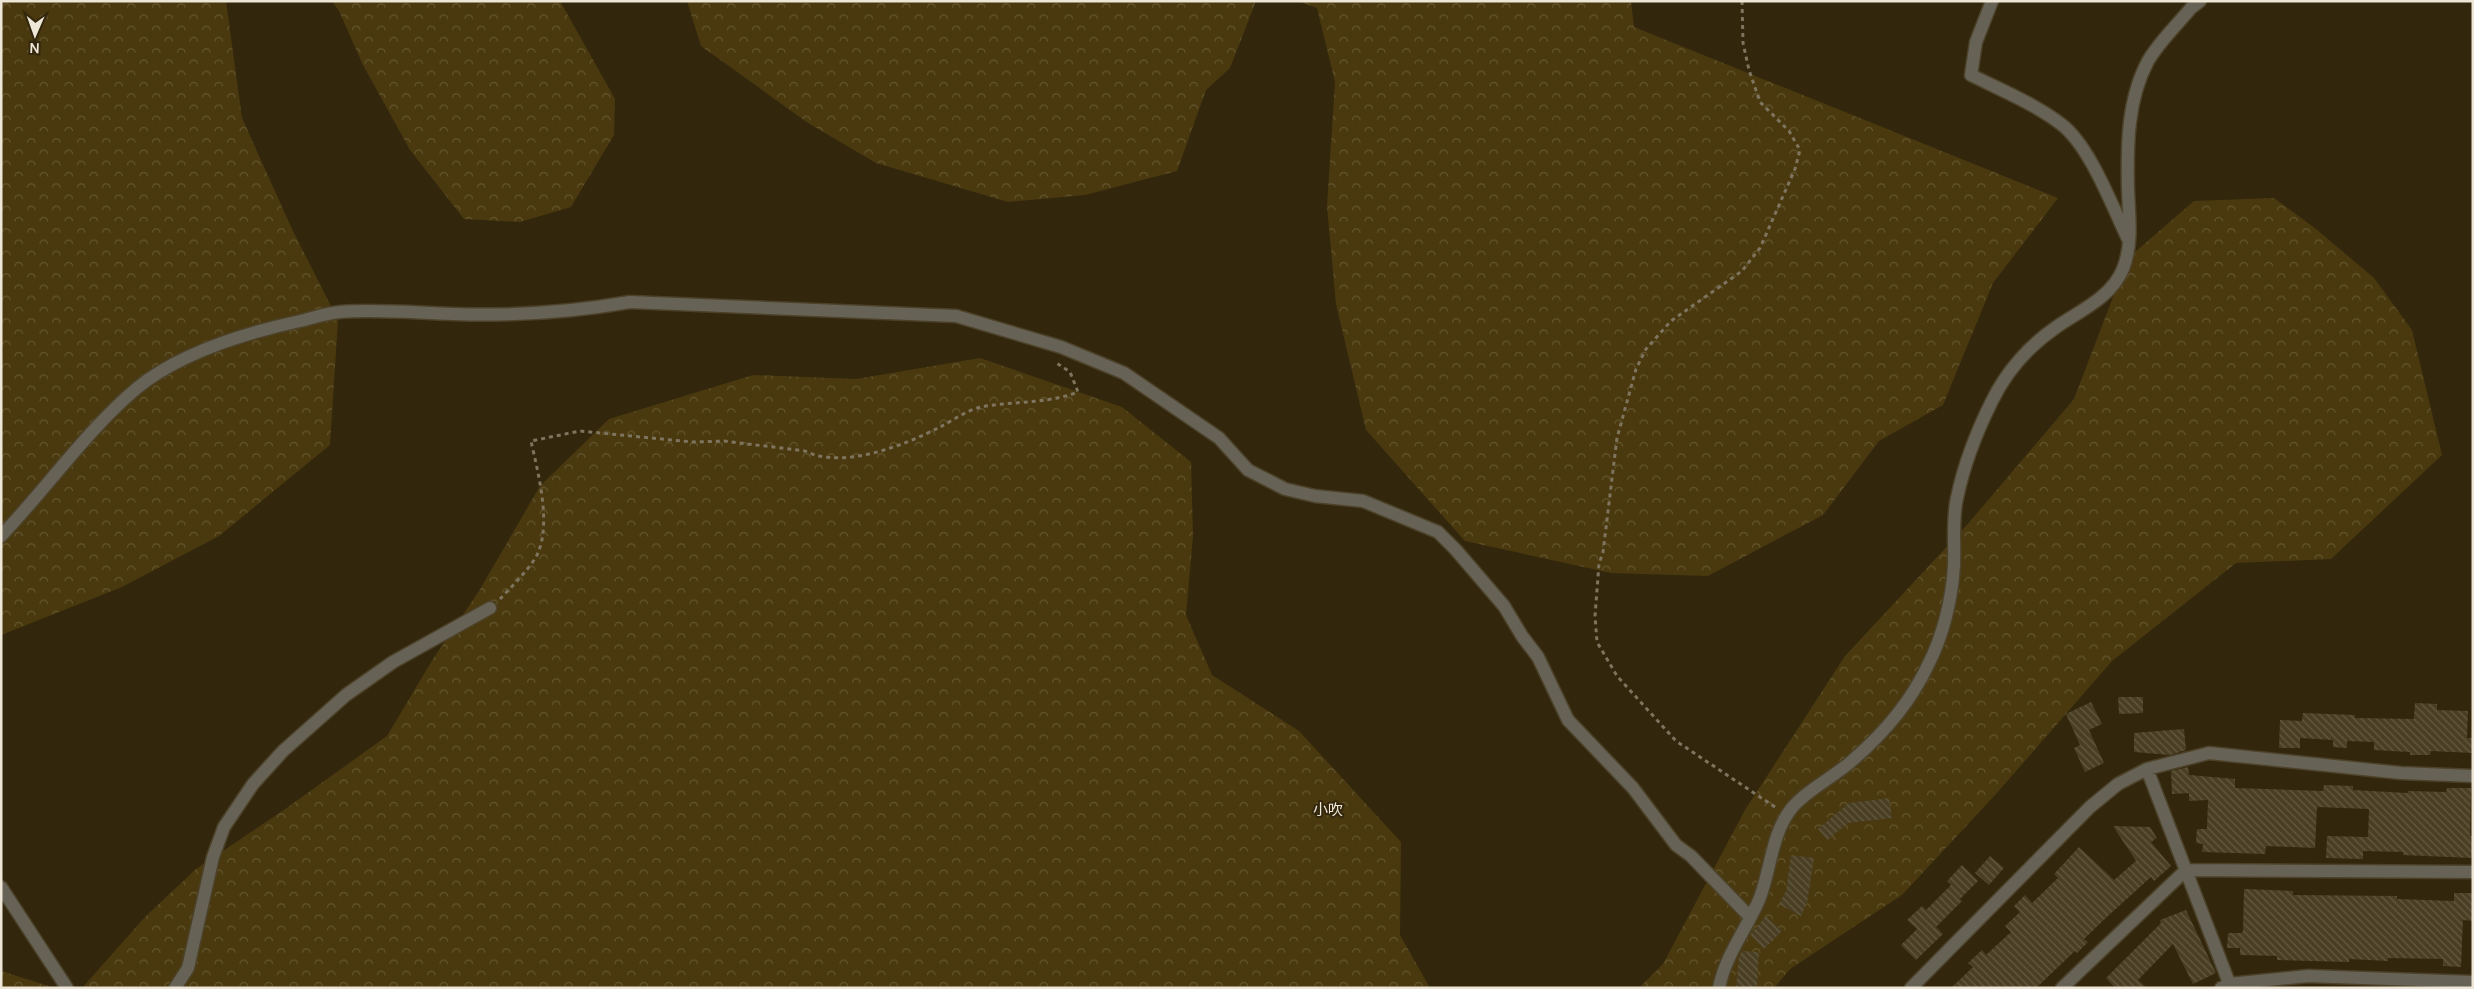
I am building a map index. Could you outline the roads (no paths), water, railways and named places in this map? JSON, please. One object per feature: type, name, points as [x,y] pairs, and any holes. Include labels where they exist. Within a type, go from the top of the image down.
[{"type":"street","points":[[1992,1],[1976,42],[1971,75],[2038,109],[2063,125],[2086,153],[2130,244]]},
{"type":"street","points":[[1719,988],[1722,969],[1759,899],[1772,859],[1778,828],[1793,807],[1854,759],[1893,720],[1912,694],[1928,665],[1942,633],[1954,571],[1956,499],[1976,437],[1994,397],[2021,357],[2052,329],[2100,299],[2110,289],[2123,270],[2130,244],[2128,170],[2132,101],[2149,60],[2191,8],[2200,1]]},
{"type":"street","points":[[1,536],[81,444],[138,388],[186,358],[221,343],[281,325],[339,312],[404,311],[455,314],[582,310],[630,302],[956,316],[1036,340],[1124,373],[1219,438],[1248,470],[1285,489],[1315,496],[1363,501],[1438,532],[1504,606],[1522,636],[1538,656],[1568,720],[1634,788],[1676,845],[1691,856],[1750,917]]},
{"type":"street","points":[[175,988],[188,968],[213,857],[224,827],[253,784],[283,751],[346,695],[393,662],[490,608]]},
{"type":"street","points":[[1911,988],[2090,807],[2118,784],[2147,769],[2209,753],[2401,773],[2473,776]]},
{"type":"street","points":[[2147,769],[2186,870],[2227,987],[2308,976],[2473,982]]},
{"type":"street","points":[[2062,988],[2186,870],[2473,872]]},
{"type":"street","points":[[1,886],[67,988]]},
{"type":"district","name":"小吹","points":[[1328,809]]}]
